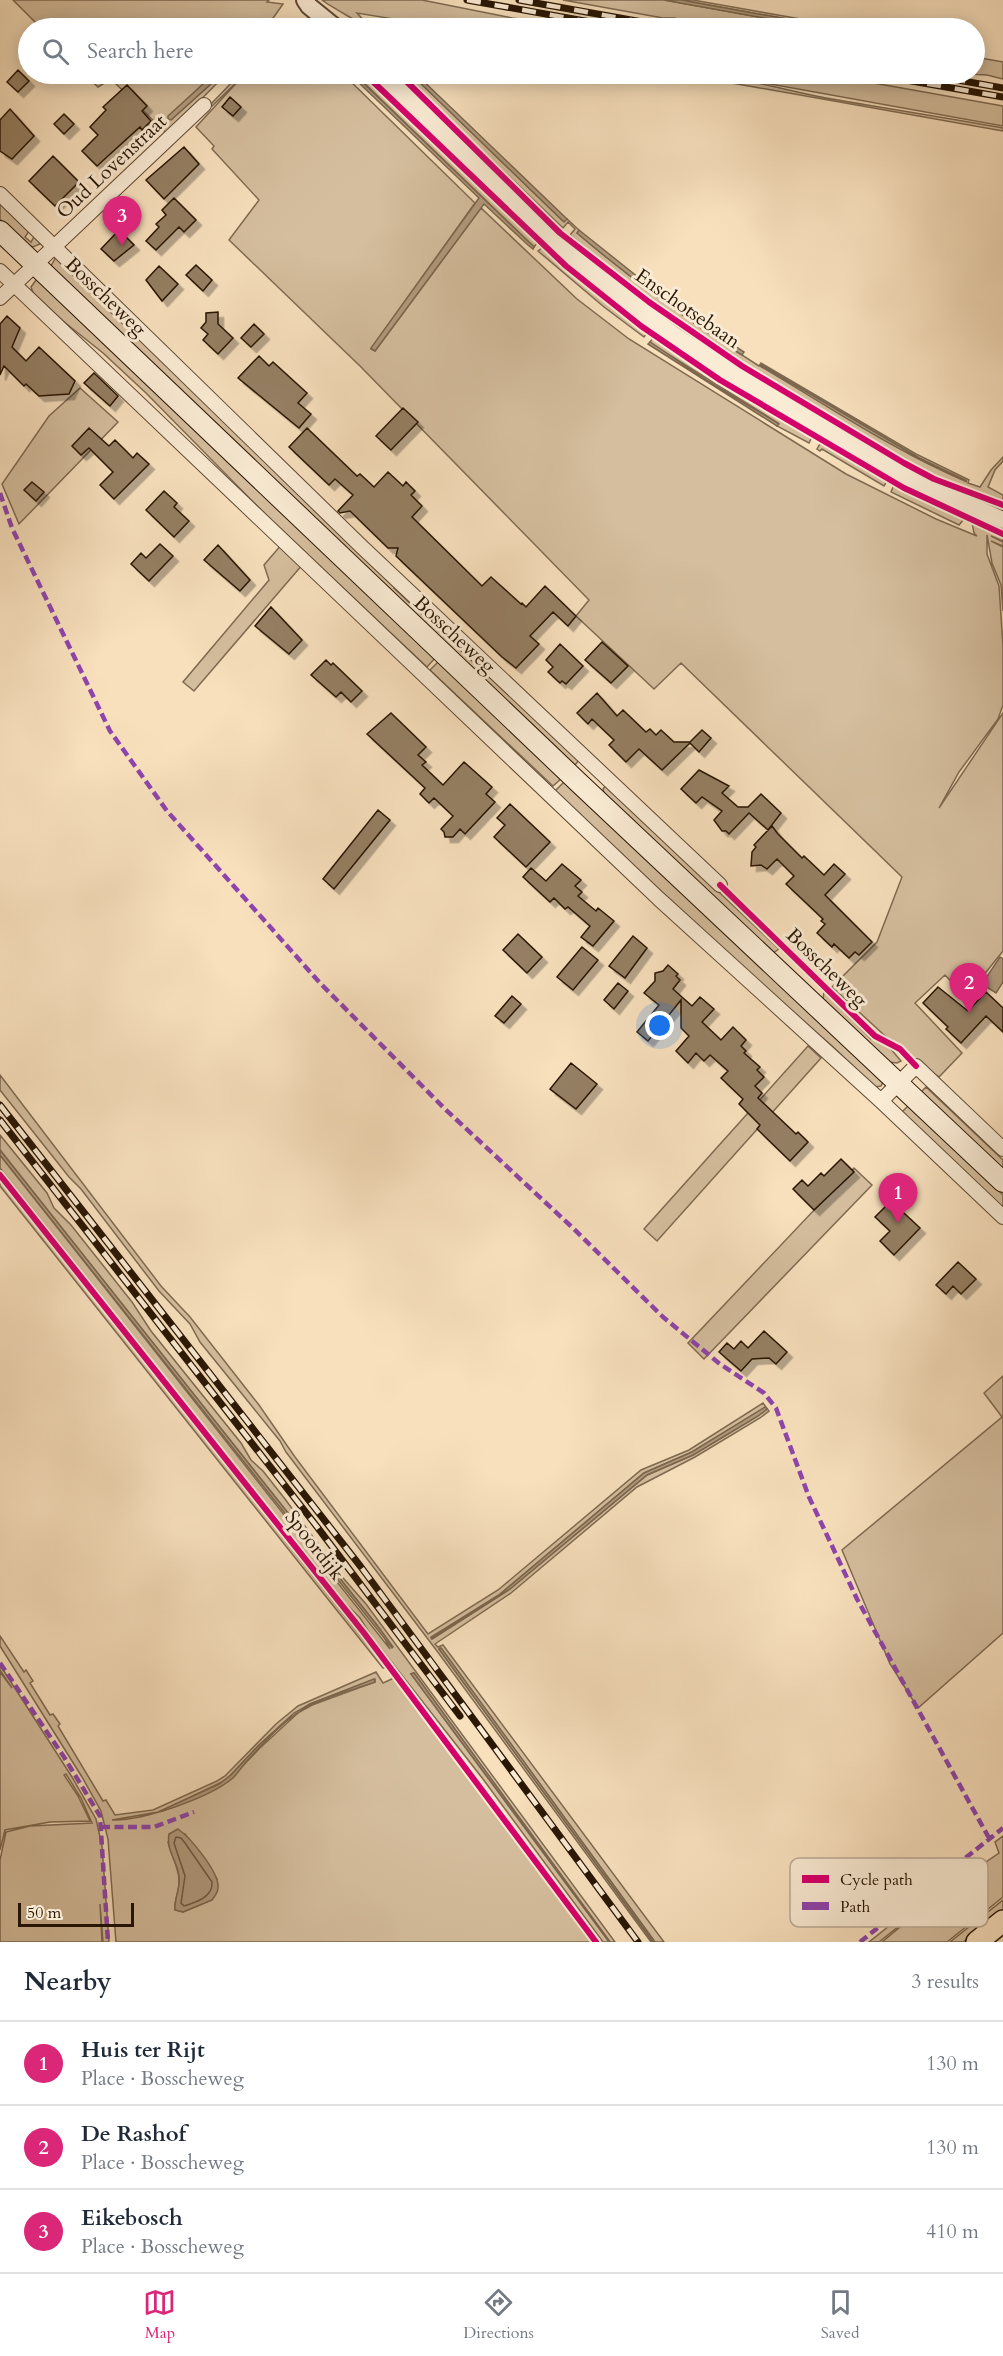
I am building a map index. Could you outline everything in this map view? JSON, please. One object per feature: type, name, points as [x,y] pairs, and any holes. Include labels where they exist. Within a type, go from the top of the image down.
[{"type":"main road","name":"Bosscheweg","points":[[0,231],[583,787],[1003,1182]]},
{"type":"main road","points":[[977,1942],[1003,1921]]},
{"type":"street","points":[[305,0],[324,18]]},
{"type":"street","name":"Enschotsebaan","points":[[391,84],[556,242],[674,335],[738,377],[906,477],[1003,520]]},
{"type":"street","name":"Oud Lovenstraat","points":[[0,298],[204,105]]},
{"type":"street","name":"Bosscheweg","points":[[0,194],[362,547],[720,885]]},
{"type":"street","points":[[0,271],[660,899],[881,1101],[1003,1217]]},
{"type":"street","points":[[583,787],[600,770]]},
{"type":"street","points":[[881,1101],[916,1066],[1003,1149]]},
{"type":"shaded area","points":[[13,0],[269,0],[267,2],[283,4],[273,18],[31,18]]},
{"type":"shaded area","points":[[322,0],[422,0],[512,18],[388,18],[357,13],[362,18],[352,18]]},
{"type":"shaded area","points":[[563,0],[664,0],[764,18],[663,18]]},
{"type":"shaded area","points":[[681,0],[693,0],[795,18],[781,18]]},
{"type":"shaded area","points":[[985,59],[1003,62],[1003,79],[985,75]]},
{"type":"shaded area","points":[[116,84],[205,84],[171,120],[211,84],[216,84],[167,134]]},
{"type":"shaded area","points":[[230,84],[235,84],[212,106],[210,105]]},
{"type":"shaded area","points":[[235,84],[353,84],[475,203],[371,349],[375,351],[481,208],[577,299],[629,339],[846,474],[936,519],[977,536],[972,523],[1003,537],[1003,541],[991,536],[1003,542],[1003,546],[991,541],[1003,547],[1003,611],[1001,585],[992,563],[987,535],[987,554],[999,586],[1003,646],[1003,705],[998,719],[959,772],[939,808],[1003,713],[1003,951],[966,997],[945,975],[915,1003],[962,1053],[939,1077],[910,1059],[832,987],[877,942],[902,877],[681,663],[654,689],[576,616],[589,600],[360,366],[229,240],[259,200],[212,149],[214,146],[196,127]]},
{"type":"shaded area","points":[[365,84],[372,84],[537,243],[534,247]]},
{"type":"shaded area","points":[[412,84],[421,84],[563,221],[567,219],[579,230],[577,233],[643,286],[735,351],[759,366],[761,363],[916,454],[969,480],[968,483],[980,487],[1003,457],[988,487],[1003,495],[1003,502],[929,475],[738,361],[630,285],[570,235],[575,229],[568,222],[563,228]],"holes":[[[761,366],[919,458],[967,481],[917,458]]]},
{"type":"shaded area","points":[[737,84],[761,84],[821,97],[1003,128],[1003,131]]},
{"type":"shaded area","points":[[770,84],[879,84],[1003,106],[1003,126]]},
{"type":"shaded area","points":[[0,203],[29,231],[25,237],[31,242],[35,235],[40,244],[33,247],[26,244],[0,219]]},
{"type":"shaded area","points":[[542,248],[647,333],[644,337],[604,307],[538,251]]},
{"type":"shaded area","points":[[56,257],[395,586],[394,588],[412,605],[414,604],[579,760],[575,765],[53,269],[51,266]]},
{"type":"shaded area","points":[[36,280],[40,280],[436,657],[427,667],[270,519],[146,393],[33,293],[31,287]]},
{"type":"shaded area","points":[[653,338],[729,388],[812,437],[809,443],[777,426],[778,423],[663,351],[650,342]]},
{"type":"shaded area","points":[[753,375],[918,473],[1003,507],[1003,513],[927,480],[753,378]]},
{"type":"shaded area","points":[[80,388],[118,422],[19,524],[2,484],[49,416]]},
{"type":"shaded area","points":[[821,442],[887,481],[884,486],[822,449],[820,451],[817,449]]},
{"type":"shaded area","points":[[894,485],[964,519],[959,525],[891,492]]},
{"type":"shaded area","points":[[282,544],[303,564],[194,691],[183,682],[269,580],[264,565]]},
{"type":"shaded area","points":[[440,660],[563,777],[553,786],[430,670]]},
{"type":"shaded area","points":[[566,780],[883,1082],[881,1086],[875,1087],[832,1046],[740,966],[555,791]]},
{"type":"shaded area","points":[[606,785],[779,949],[773,953],[604,793],[603,789]]},
{"type":"shaded area","points":[[824,991],[871,1039],[873,1037],[890,1048],[901,1061],[889,1062],[823,1000]]},
{"type":"shaded area","points":[[808,1046],[821,1058],[657,1241],[644,1229]]},
{"type":"shaded area","points":[[0,1075],[161,1286],[190,1317],[259,1405],[295,1457],[428,1634],[498,1590],[641,1470],[689,1450],[763,1403],[769,1411],[760,1418],[695,1457],[637,1487],[511,1593],[435,1644],[438,1647],[443,1645],[664,1942],[655,1942],[441,1648],[439,1649],[653,1942],[651,1942],[280,1441],[200,1342],[190,1324],[159,1291],[81,1189],[0,1090]],"holes":[[[765,1408],[766,1410],[693,1455],[647,1475],[510,1589],[432,1639],[431,1637],[499,1595],[644,1473],[692,1452]]]},
{"type":"shaded area","points":[[926,1087],[1003,1160],[1003,1171],[920,1093]]},
{"type":"shaded area","points":[[909,1105],[1003,1195],[1003,1208],[902,1112]]},
{"type":"shaded area","points":[[0,1135],[47,1193],[54,1208],[71,1225],[132,1302],[151,1331],[241,1443],[251,1460],[263,1471],[285,1499],[344,1579],[366,1604],[615,1942],[610,1942],[414,1673],[411,1674],[609,1942],[603,1942],[483,1779],[372,1637],[360,1618],[346,1604],[0,1168],[0,1155],[390,1649],[380,1629],[0,1150]]},
{"type":"shaded area","points":[[854,1168],[872,1185],[704,1359],[688,1343]]},
{"type":"shaded area","points":[[0,1181],[386,1668],[383,1668],[0,1186]]},
{"type":"shaded area","points":[[1003,1376],[1003,1633],[918,1708],[890,1664],[842,1550],[1002,1417],[984,1393]]},
{"type":"shaded area","points":[[0,1636],[24,1672],[26,1670],[33,1681],[30,1683],[50,1715],[53,1714],[60,1724],[58,1726],[103,1801],[106,1800],[115,1815],[153,1810],[217,1781],[298,1706],[376,1672],[383,1683],[394,1678],[490,1802],[593,1942],[116,1942],[108,1839],[101,1811],[0,1646]],"holes":[[[375,1679],[375,1682],[299,1712],[229,1780],[162,1811],[226,1780],[259,1745],[289,1718],[310,1704]],[[185,1834],[217,1879],[212,1900],[183,1912],[175,1910],[179,1875],[168,1842]]]},
{"type":"shaded area","points":[[0,1665],[72,1777],[96,1819],[102,1846],[109,1942],[103,1942],[100,1904],[102,1942],[0,1942],[0,1860],[6,1832],[30,1826],[92,1823],[81,1798],[66,1774],[64,1775],[78,1796],[90,1821],[50,1822],[5,1830],[0,1850],[0,1672],[12,1688],[0,1670]]},
{"type":"shaded area","points":[[1003,1836],[1003,1897],[988,1909],[988,1860],[999,1853],[995,1842]]},
{"type":"shaded area","points":[[1003,1900],[1003,1910],[988,1922],[988,1912]]},
{"type":"shaded area","points":[[888,1927],[898,1927],[879,1942],[869,1942]]},
{"type":"shaded area","points":[[900,1927],[966,1927],[947,1942],[882,1942]]},
{"type":"shaded area","points":[[969,1927],[982,1927],[963,1942],[950,1942]]},
{"type":"water","points":[[664,0],[681,0],[781,18],[764,18]]},
{"type":"water","points":[[203,84],[211,84],[171,120],[168,116]]},
{"type":"water","points":[[360,84],[364,84],[534,247],[533,249],[528,245],[484,204],[375,351],[371,348],[479,198]]},
{"type":"water","points":[[421,84],[426,84],[567,219],[564,222]]},
{"type":"water","points":[[579,230],[678,309],[744,352],[742,355],[637,282],[577,233]]},
{"type":"water","points":[[650,342],[779,424],[777,426],[648,344]]},
{"type":"water","points":[[761,365],[919,458],[967,482],[940,470],[887,442]]},
{"type":"water","points":[[1000,957],[1003,959],[1003,982],[996,993],[982,984]]},
{"type":"water","points":[[0,1150],[380,1629],[392,1648],[0,1155]]},
{"type":"water","points":[[765,1407],[767,1409],[758,1416],[693,1455],[647,1475],[510,1589],[431,1638],[499,1595],[644,1473],[692,1452]]},
{"type":"water","points":[[440,1648],[442,1649],[655,1942],[653,1942]]},
{"type":"water","points":[[414,1673],[610,1942],[411,1674]]},
{"type":"water","points":[[374,1679],[375,1682],[325,1699],[291,1718],[265,1741],[233,1778],[222,1786],[158,1812],[219,1784],[294,1713],[310,1704]]},
{"type":"water","points":[[158,1812],[141,1817],[112,1820]]},
{"type":"water","points":[[178,1829],[190,1839],[209,1865],[218,1888],[212,1900],[183,1912],[175,1910],[179,1876],[168,1840],[169,1834]]},
{"type":"building","points":[[18,70],[18,84],[26,84],[18,92],[7,82]]},
{"type":"building","points":[[127,85],[147,106],[142,111],[151,121],[142,130],[140,127],[97,166],[82,151],[98,135],[90,127],[106,110],[103,107]]},
{"type":"building","points":[[230,97],[241,107],[233,116],[222,107]]},
{"type":"building","points":[[10,109],[34,136],[12,159],[0,151],[0,120]]},
{"type":"building","points":[[64,114],[74,124],[64,134],[54,124]]},
{"type":"building","points":[[184,147],[199,164],[164,199],[146,180]]},
{"type":"building","points":[[53,156],[79,182],[55,206],[29,181]]},
{"type":"building","points":[[174,198],[196,220],[184,232],[179,227],[156,250],[146,241],[159,227],[156,224],[166,215],[162,210]]},
{"type":"building","points":[[119,230],[134,245],[114,261],[101,249]]},
{"type":"building","points":[[196,265],[212,280],[203,291],[186,275]]},
{"type":"building","points":[[159,266],[178,284],[162,301],[146,280]]},
{"type":"building","points":[[218,312],[218,324],[233,338],[218,354],[203,340],[208,334],[201,328],[206,322],[206,313]]},
{"type":"building","points":[[7,316],[20,328],[12,347],[26,361],[39,347],[75,381],[69,394],[39,396],[26,384],[24,386],[4,366],[0,375],[0,324]]},
{"type":"building","points":[[254,324],[264,334],[251,347],[241,338]]},
{"type":"building","points":[[259,356],[269,366],[273,362],[307,393],[298,403],[311,414],[299,428],[238,378]]},
{"type":"building","points":[[94,373],[118,396],[110,406],[84,383]]},
{"type":"building","points":[[403,408],[418,422],[391,450],[376,436]]},
{"type":"building","points":[[89,428],[109,446],[115,440],[133,458],[137,453],[149,464],[114,499],[100,485],[113,472],[89,448],[81,455],[72,446]]},
{"type":"building","points":[[307,428],[357,476],[360,474],[374,487],[388,472],[403,486],[406,482],[415,491],[411,495],[422,506],[412,517],[482,586],[491,577],[526,607],[545,586],[576,616],[568,626],[553,612],[530,636],[539,644],[516,668],[396,556],[398,548],[388,548],[350,511],[340,513],[338,511],[353,495],[335,479],[329,485],[289,447]]},
{"type":"building","points":[[32,482],[44,492],[36,501],[24,490]]},
{"type":"building","points":[[164,491],[177,503],[174,507],[189,521],[174,537],[146,510]]},
{"type":"building","points":[[160,544],[173,556],[149,581],[131,564],[141,553],[146,558]]},
{"type":"building","points":[[218,545],[250,580],[240,591],[204,560]]},
{"type":"building","points":[[271,607],[302,640],[289,654],[255,626]]},
{"type":"building","points":[[602,642],[628,666],[611,683],[585,660]]},
{"type":"building","points":[[560,644],[583,666],[566,684],[562,681],[560,683],[548,672],[553,667],[546,660]]},
{"type":"building","points":[[326,660],[331,665],[333,663],[362,691],[351,702],[341,692],[336,697],[311,675]]},
{"type":"building","points":[[597,693],[617,716],[623,710],[646,732],[650,729],[656,735],[661,730],[674,742],[690,742],[702,730],[711,738],[699,752],[690,743],[662,770],[639,749],[626,762],[609,745],[614,740],[592,719],[588,724],[577,713]]},
{"type":"building","points":[[391,713],[426,747],[418,755],[426,762],[422,765],[443,785],[464,762],[492,787],[486,794],[495,802],[465,834],[460,829],[453,837],[445,837],[441,829],[453,816],[434,798],[429,803],[420,794],[425,788],[367,734]]},
{"type":"building","points":[[699,770],[729,786],[722,793],[738,807],[748,807],[761,794],[781,813],[768,830],[749,813],[729,834],[722,831],[714,820],[722,811],[702,797],[696,803],[681,789]]},
{"type":"building","points":[[510,804],[550,842],[526,867],[494,837],[505,825],[497,818]]},
{"type":"building","points":[[378,810],[390,820],[334,889],[323,879]]},
{"type":"building","points":[[772,826],[802,858],[804,856],[824,875],[834,864],[845,874],[825,895],[872,942],[859,955],[855,952],[849,958],[817,933],[825,924],[821,921],[823,919],[786,884],[794,876],[777,859],[767,869],[761,865],[751,866],[752,852],[756,847],[754,845]]},
{"type":"building","points":[[562,864],[581,880],[575,886],[582,892],[578,896],[596,911],[598,908],[614,921],[593,946],[581,937],[590,926],[568,907],[565,909],[554,898],[550,902],[523,877],[531,868],[546,881]]},
{"type":"building","points":[[518,934],[542,957],[527,973],[503,950]]},
{"type":"building","points":[[633,936],[647,948],[625,978],[609,966]]},
{"type":"building","points":[[582,947],[598,960],[573,990],[557,977]]},
{"type":"building","points":[[668,965],[678,974],[676,976],[680,980],[673,989],[692,1006],[700,997],[714,1009],[702,1022],[721,1040],[733,1027],[746,1040],[741,1046],[746,1051],[744,1053],[760,1067],[757,1070],[764,1077],[755,1086],[762,1093],[758,1098],[796,1134],[798,1132],[808,1142],[790,1161],[757,1129],[760,1125],[739,1104],[743,1099],[721,1078],[728,1071],[710,1055],[704,1061],[696,1053],[688,1063],[676,1051],[689,1036],[681,1028],[681,1000],[648,1041],[637,1032],[659,1005],[644,993],[655,981],[655,973],[663,971]]},
{"type":"building","points":[[618,983],[628,991],[614,1009],[604,1000]]},
{"type":"building","points":[[938,987],[968,1011],[986,992],[1003,1008],[1003,1032],[986,1016],[961,1043],[923,1003]]},
{"type":"building","points":[[512,996],[521,1004],[504,1023],[495,1016]]},
{"type":"building","points":[[571,1063],[597,1084],[576,1109],[550,1089]]},
{"type":"building","points":[[841,1159],[854,1172],[814,1210],[793,1189],[802,1180],[808,1186],[821,1173],[824,1176]]},
{"type":"building","points":[[891,1201],[920,1228],[894,1255],[880,1241],[890,1231],[875,1217]]},
{"type":"building","points":[[958,1262],[976,1279],[961,1294],[953,1286],[946,1294],[936,1285]]},
{"type":"building","points":[[764,1331],[787,1352],[776,1364],[769,1358],[752,1359],[741,1371],[719,1352],[727,1343],[734,1349],[741,1341],[748,1348]]},
{"type":"railway","points":[[467,0],[568,18]]},
{"type":"railway","points":[[519,0],[620,18]]},
{"type":"railway","points":[[929,84],[1003,97]]},
{"type":"railway","points":[[980,84],[1003,88]]},
{"type":"railway","points":[[0,1105],[361,1567],[638,1942]]},
{"type":"railway","points":[[0,1120],[318,1528],[460,1716]]},
{"type":"marked path","points":[[0,493],[12,528],[110,731],[167,811],[320,983],[445,1109],[574,1229],[663,1317],[720,1364],[764,1393],[776,1408],[809,1497],[857,1599],[989,1838]]},
{"type":"marked path","points":[[0,1663],[64,1757],[100,1816],[108,1942]]},
{"type":"marked path","points":[[101,1827],[154,1827],[194,1812]]},
{"type":"marked path","points":[[965,1858],[1003,1828]]},
{"type":"marked path","points":[[860,1942],[879,1927]]},
{"type":"cycle path","points":[[375,84],[566,266],[641,326],[720,380],[904,488],[1003,534]]},
{"type":"cycle path","points":[[409,84],[560,233],[649,302],[742,366],[904,463],[934,479],[1003,505]]},
{"type":"cycle path","points":[[720,885],[875,1036],[900,1049],[916,1066]]},
{"type":"cycle path","name":"Spoordijk","points":[[0,1175],[364,1633],[596,1942]]},
{"type":"place","name":"Eikebosch","points":[[122,246]]},
{"type":"place","name":"De Rashof","points":[[969,1013]]},
{"type":"place","name":"Huis ter Rijt","points":[[898,1223]]}]
